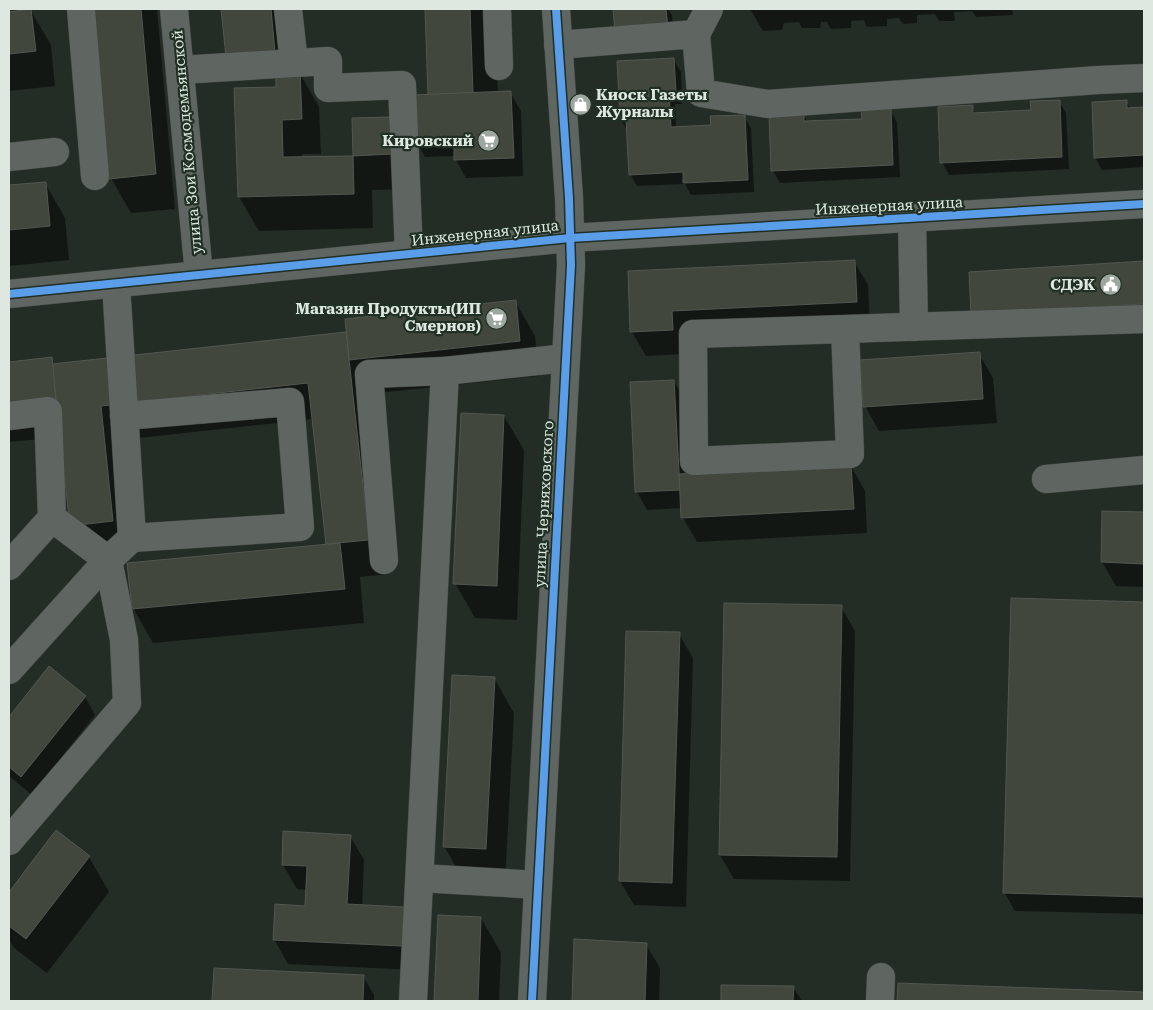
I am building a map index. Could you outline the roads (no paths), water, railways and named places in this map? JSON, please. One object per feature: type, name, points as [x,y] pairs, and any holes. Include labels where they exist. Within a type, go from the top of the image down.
[{"type":"street","points":[[81,9],[95,176]]},
{"type":"street","name":"улица Зои Космодемьянской","points":[[174,9],[199,275]]},
{"type":"street","points":[[288,9],[294,63]]},
{"type":"street","points":[[497,9],[500,66]]},
{"type":"street","name":"улица Черняховского","points":[[532,1001],[571,265],[556,9]]},
{"type":"street","points":[[709,9],[696,34],[700,93],[768,104],[1144,78]]},
{"type":"street","points":[[558,45],[696,34]]},
{"type":"street","points":[[180,70],[328,61],[328,88],[402,85],[409,254]]},
{"type":"street","points":[[9,157],[55,152]]},
{"type":"street","name":"Инженерная улица","points":[[9,294],[570,238],[1144,204]]},
{"type":"street","points":[[912,218],[914,327]]},
{"type":"street","points":[[116,284],[132,538]]},
{"type":"street","points":[[845,329],[850,454],[694,461],[693,334],[1144,319]]},
{"type":"street","points":[[384,560],[369,374],[445,371],[566,358]]},
{"type":"street","points":[[413,1001],[445,371]]},
{"type":"street","points":[[9,670],[108,560],[132,538],[300,527],[290,402],[124,416]]},
{"type":"street","points":[[9,416],[48,411],[52,518],[9,566]]},
{"type":"street","points":[[1046,479],[1144,470]]},
{"type":"street","points":[[9,841],[127,703],[124,640],[108,560],[52,518]]},
{"type":"street","points":[[420,878],[538,885]]},
{"type":"place","name":"Киоск Газеты Журналы","points":[[580,104]]},
{"type":"place","name":"Кировский","points":[[489,141]]},
{"type":"place","name":"СДЭК","points":[[1111,285]]},
{"type":"place","name":"Магазин Продукты(ИП Смернов)","points":[[497,318]]}]
